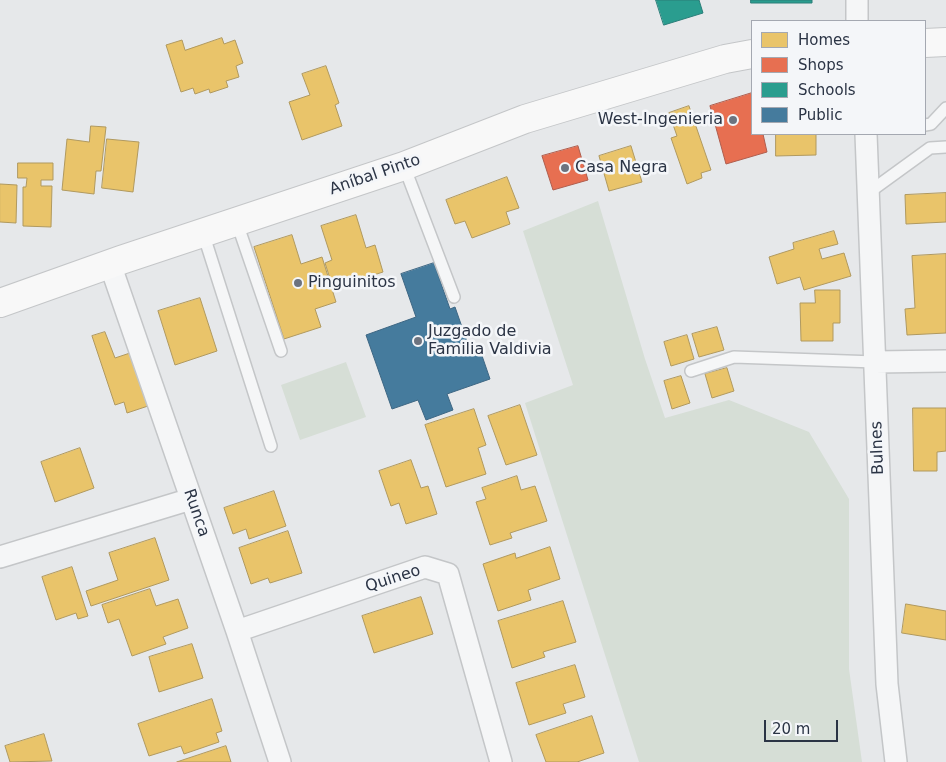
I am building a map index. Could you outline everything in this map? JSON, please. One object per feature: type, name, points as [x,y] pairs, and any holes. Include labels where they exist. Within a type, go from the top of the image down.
[{"type":"main road","points":[[926,43],[946,42]]},
{"type":"main road","name":"Aníbal Pinto","points":[[0,303],[110,264],[404,166],[525,120],[725,59],[751,54]]},
{"type":"street","points":[[857,0],[857,20]]},
{"type":"street","name":"Bulnes","points":[[866,135],[886,684],[896,762]]},
{"type":"street","name":"Runca","points":[[110,264],[237,631],[280,762]]},
{"type":"street","points":[[875,362],[946,361]]},
{"type":"street","points":[[0,557],[190,499]]},
{"type":"street","name":"Quineo","points":[[237,631],[426,567],[448,574],[501,762]]},
{"type":"lane","points":[[926,125],[931,124],[946,108]]},
{"type":"lane","points":[[868,193],[930,148],[946,147]]},
{"type":"lane","points":[[404,166],[454,297]]},
{"type":"lane","points":[[237,222],[281,351]]},
{"type":"lane","points":[[203,233],[271,446]]},
{"type":"lane","points":[[690,370],[734,357],[875,362]]},
{"type":"shaded area","points":[[598,201],[645,359],[665,418],[729,400],[809,432],[849,499],[849,669],[862,762],[639,762],[525,403],[573,385],[523,231]]},
{"type":"shaded area","points":[[346,362],[366,417],[300,440],[281,385]]},
{"type":"building: Homes","points":[[222,38],[224,44],[235,40],[243,63],[236,66],[239,77],[226,81],[228,87],[210,93],[209,89],[195,94],[193,88],[181,92],[166,45],[182,40],[185,50]]},
{"type":"building: Homes","points":[[326,66],[339,103],[335,105],[342,126],[302,140],[289,102],[310,95],[302,74]]},
{"type":"building: Homes","points":[[689,106],[711,170],[701,173],[702,178],[687,184],[671,138],[677,136],[669,113]]},
{"type":"building: Homes","points":[[91,126],[106,127],[101,171],[96,171],[94,194],[62,190],[67,139],[89,142]]},
{"type":"building: Homes","points":[[776,135],[816,135],[816,155],[776,156]]},
{"type":"building: Homes","points":[[107,139],[139,142],[133,192],[102,188]]},
{"type":"building: Homes","points":[[631,146],[642,182],[609,191],[599,156]]},
{"type":"building: Homes","points":[[18,163],[53,163],[53,180],[41,180],[41,186],[52,186],[51,227],[23,226],[23,187],[26,187],[27,178],[18,178]]},
{"type":"building: Homes","points":[[507,177],[519,208],[506,212],[510,224],[472,238],[465,221],[455,224],[446,200]]},
{"type":"building: Homes","points":[[0,184],[17,185],[16,223],[0,222]]},
{"type":"building: Homes","points":[[946,193],[946,222],[906,224],[905,195]]},
{"type":"building: Homes","points":[[356,215],[366,248],[375,245],[383,272],[333,288],[325,263],[332,260],[321,226]]},
{"type":"building: Homes","points":[[834,231],[838,244],[819,249],[822,259],[844,253],[851,276],[804,290],[800,277],[777,284],[769,257],[794,249],[793,243]]},
{"type":"building: Homes","name":"Pinguinitos","points":[[292,235],[301,264],[322,257],[336,302],[315,309],[321,327],[284,339],[254,247]]},
{"type":"building: Homes","points":[[946,254],[946,333],[907,335],[905,309],[915,308],[912,256]]},
{"type":"building: Homes","points":[[815,290],[840,290],[840,323],[833,323],[833,341],[801,341],[800,303],[815,303]]},
{"type":"building: Homes","points":[[200,298],[217,351],[175,365],[158,311]]},
{"type":"building: Homes","points":[[717,327],[724,350],[699,357],[692,334]]},
{"type":"building: Homes","points":[[105,332],[115,358],[130,353],[148,406],[127,413],[124,402],[115,405],[92,336]]},
{"type":"building: Homes","points":[[687,335],[694,359],[671,366],[664,342]]},
{"type":"building: Homes","points":[[727,368],[734,391],[712,398],[705,374]]},
{"type":"building: Homes","points":[[681,376],[690,403],[672,409],[664,381]]},
{"type":"building: Homes","points":[[520,405],[537,455],[506,465],[488,416]]},
{"type":"building: Homes","points":[[913,408],[946,408],[946,451],[937,452],[937,471],[914,471]]},
{"type":"building: Homes","points":[[474,409],[486,445],[478,448],[486,474],[446,487],[425,425]]},
{"type":"building: Homes","points":[[80,448],[94,488],[55,502],[41,462]]},
{"type":"building: Homes","points":[[411,460],[421,488],[428,486],[437,514],[406,524],[399,503],[391,506],[379,471]]},
{"type":"building: Homes","points":[[517,476],[521,490],[535,486],[547,521],[510,533],[512,538],[490,545],[476,502],[486,499],[482,488]]},
{"type":"building: Homes","points":[[274,491],[286,526],[249,539],[246,529],[233,534],[224,508]]},
{"type":"building: Homes","points":[[288,531],[302,573],[270,583],[268,578],[251,584],[239,548]]},
{"type":"building: Homes","points":[[155,538],[169,580],[91,606],[86,591],[118,580],[109,553]]},
{"type":"building: Homes","points":[[550,547],[560,579],[528,590],[531,600],[498,611],[483,564],[515,553],[516,558]]},
{"type":"building: Homes","points":[[72,567],[88,616],[78,619],[76,613],[56,620],[42,577]]},
{"type":"building: Homes","points":[[150,589],[156,606],[178,599],[188,628],[163,637],[166,644],[132,656],[119,619],[108,623],[102,605]]},
{"type":"building: Homes","points":[[421,597],[433,634],[374,653],[362,616]]},
{"type":"building: Homes","points":[[563,601],[576,642],[543,652],[545,657],[512,668],[498,621]]},
{"type":"building: Homes","points":[[906,604],[946,611],[946,640],[902,633]]},
{"type":"building: Homes","points":[[192,644],[203,678],[159,692],[149,657]]},
{"type":"building: Homes","points":[[575,665],[585,697],[563,704],[566,713],[529,725],[516,683]]},
{"type":"building: Homes","points":[[212,699],[222,731],[216,733],[219,742],[184,754],[181,746],[149,756],[138,724]]},
{"type":"building: Homes","points":[[592,716],[604,753],[577,762],[546,762],[536,735]]},
{"type":"building: Homes","points":[[44,734],[52,761],[10,762],[5,746]]},
{"type":"building: Homes","points":[[226,746],[231,762],[177,762]]},
{"type":"building: Shops","name":"West-Ingenieria","points":[[751,93],[751,135],[763,135],[767,152],[726,164],[710,106]]},
{"type":"building: Shops","name":"Casa Negra","points":[[578,146],[588,180],[553,190],[542,156]]},
{"type":"building: Schools","points":[[656,0],[699,0],[703,13],[664,25]]},
{"type":"building: Schools","points":[[751,0],[812,0],[812,3],[751,3]]},
{"type":"building: Public","name":"Juzgado de Familia Valdivia","points":[[434,263],[450,309],[455,307],[470,350],[479,347],[490,379],[447,394],[453,410],[426,420],[418,400],[392,409],[366,335],[416,317],[401,274]]},
{"type":"place","name":"West-Ingenieria","points":[[733,120]]},
{"type":"place","name":"Casa Negra","points":[[565,168]]},
{"type":"place","name":"Pinguinitos","points":[[298,283]]},
{"type":"place","name":"Juzgado de Familia Valdivia","points":[[418,341]]}]
